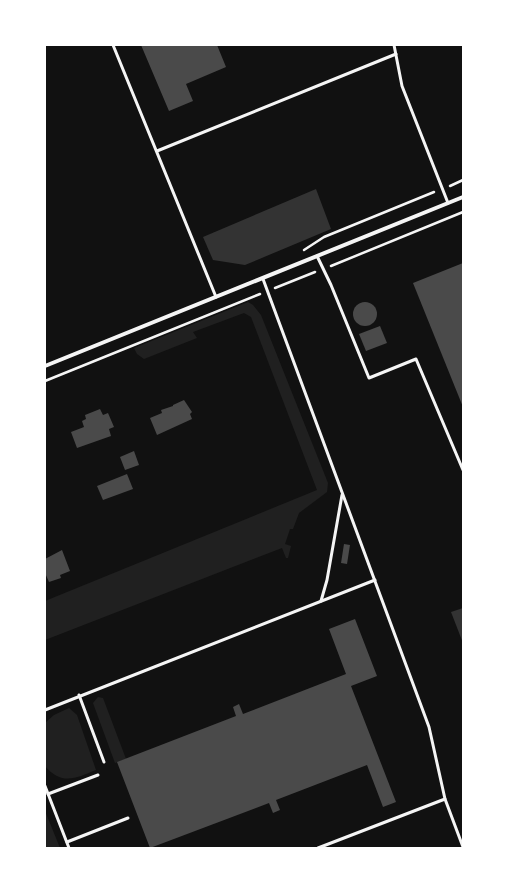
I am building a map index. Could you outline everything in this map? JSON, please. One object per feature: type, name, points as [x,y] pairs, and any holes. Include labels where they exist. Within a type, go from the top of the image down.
[{"type":"street","points":[[45,366],[463,197]]},
{"type":"lane","points":[[113,45],[216,297]]},
{"type":"lane","points":[[394,45],[402,86],[448,203]]},
{"type":"lane","points":[[157,151],[396,54]]},
{"type":"lane","points":[[317,256],[331,285],[369,378],[416,359],[463,470]]},
{"type":"lane","points":[[263,279],[429,727],[445,799],[463,847]]},
{"type":"lane","points":[[320,601],[328,574],[343,493]]},
{"type":"lane","points":[[45,710],[79,695],[375,580]]},
{"type":"lane","points":[[79,695],[104,762]]},
{"type":"lane","points":[[48,794],[98,775]]},
{"type":"lane","points":[[45,786],[69,848]]},
{"type":"lane","points":[[318,848],[445,799]]},
{"type":"lane","points":[[67,842],[128,818]]},
{"type":"path","points":[[301,252],[324,237],[463,180]]},
{"type":"path","points":[[45,381],[463,212]]},
{"type":"shaded area","points":[[316,189],[331,229],[245,265],[213,260],[203,237]]},
{"type":"shaded area","points":[[248,302],[253,305],[261,315],[328,483],[327,492],[299,513],[293,529],[290,529],[285,544],[291,546],[288,558],[286,558],[282,548],[45,640],[45,601],[317,490],[251,317],[244,313],[193,332],[197,338],[144,359],[137,354],[134,348]]},
{"type":"shaded area","points":[[463,608],[463,643],[451,612]]},
{"type":"shaded area","points":[[98,697],[103,698],[126,759],[115,763],[93,703]]},
{"type":"shaded area","points":[[69,708],[77,715],[96,770],[76,778],[63,778],[57,776],[45,766],[45,723],[54,715]]},
{"type":"shaded area","points":[[45,811],[60,848],[45,848]]},
{"type":"building","points":[[141,45],[217,45],[226,67],[186,84],[193,101],[169,111]]},
{"type":"building","points":[[463,263],[463,407],[413,283]]},
{"type":"building","points":[[365,302],[374,305],[377,314],[374,323],[365,326],[356,323],[353,314],[356,305]]},
{"type":"building","points":[[380,326],[387,343],[366,351],[359,334]]},
{"type":"building","points":[[184,400],[192,412],[190,414],[192,419],[157,435],[150,418],[162,413],[161,410]]},
{"type":"building","points":[[100,409],[103,415],[108,413],[114,427],[109,429],[111,436],[77,448],[71,432],[84,427],[82,421],[86,419],[85,415]]},
{"type":"building","points":[[134,451],[139,465],[125,470],[120,457]]},
{"type":"building","points":[[127,474],[133,489],[103,500],[97,486]]},
{"type":"building","points":[[344,544],[350,545],[347,564],[341,563]]},
{"type":"building","points":[[62,550],[70,571],[60,575],[61,578],[49,582],[45,573],[45,559]]},
{"type":"building","points":[[355,619],[377,676],[351,686],[396,802],[383,807],[367,765],[276,800],[280,810],[273,813],[269,803],[150,848],[117,762],[236,716],[233,707],[239,704],[243,714],[346,674],[329,629]]}]
